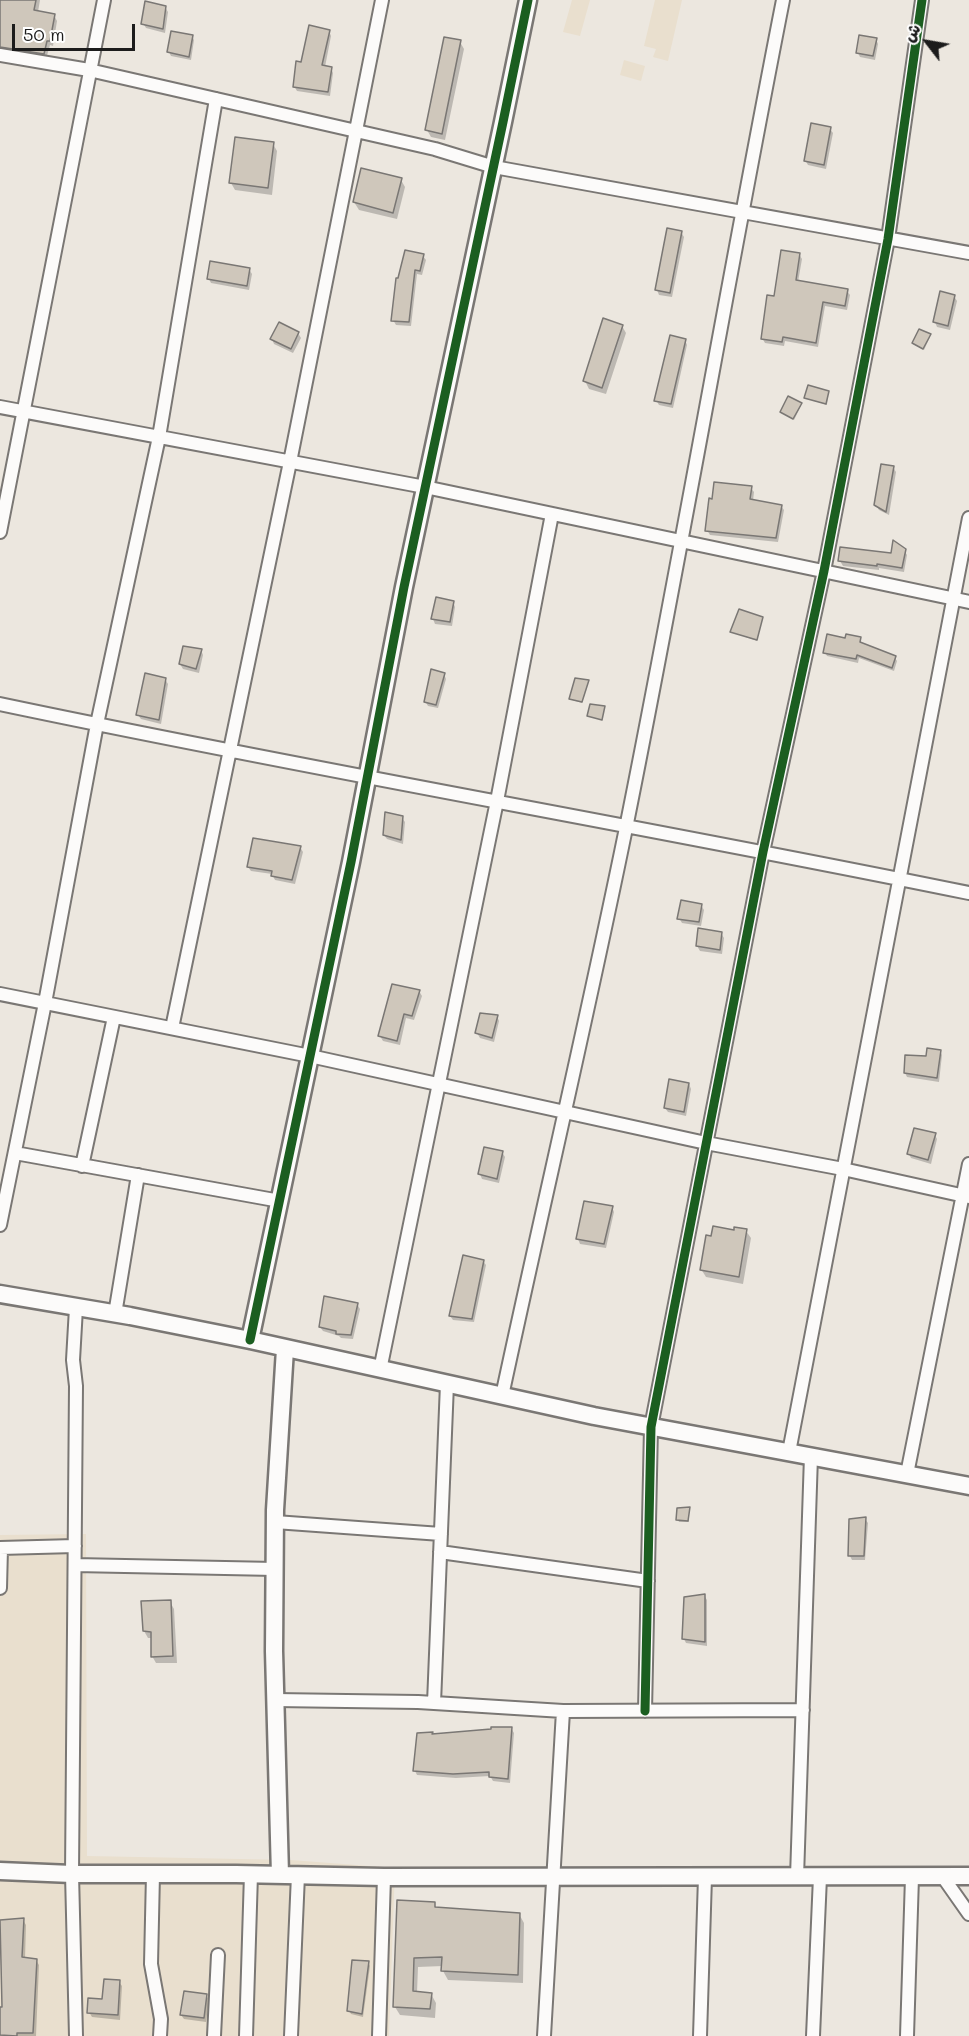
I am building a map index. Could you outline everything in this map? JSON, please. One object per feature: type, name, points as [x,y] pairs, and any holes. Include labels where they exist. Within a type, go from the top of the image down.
[{"type":"street","points":[[0,532],[104,0]]},
{"type":"street","points":[[172,1028],[290,462],[382,0]]},
{"type":"street","points":[[250,1340],[425,487],[528,0]]},
{"type":"street","points":[[502,1396],[626,826],[783,0]]},
{"type":"street","points":[[645,1711],[651,1427],[763,852],[824,571],[888,239],[922,0]]},
{"type":"street","points":[[0,55],[89,70],[435,149],[494,167],[969,253]]},
{"type":"street","points":[[0,1225],[98,724],[159,437],[216,99]]},
{"type":"street","points":[[0,407],[425,487],[969,602]]},
{"type":"street","points":[[380,1370],[497,801],[552,514]]},
{"type":"street","points":[[789,1452],[969,518]]},
{"type":"street","points":[[0,704],[969,893]]},
{"type":"street","points":[[0,994],[310,1056],[706,1143],[843,1169],[966,1196]]},
{"type":"street","points":[[82,1166],[114,1017]]},
{"type":"street","points":[[15,1154],[280,1201]]},
{"type":"street","points":[[907,1474],[966,1196],[969,1164]]},
{"type":"street","points":[[115,1314],[138,1175]]},
{"type":"street","points":[[0,1294],[250,1340],[651,1427],[969,1486]]},
{"type":"street","points":[[76,1308],[73,1360],[76,1386],[72,1874],[76,2036]]},
{"type":"street","points":[[280,1875],[275,1700],[275,1522],[285,1349]]},
{"type":"street","points":[[434,1703],[447,1384]]},
{"type":"street","points":[[797,1877],[811,1456]]},
{"type":"street","points":[[275,1522],[441,1534]]},
{"type":"street","points":[[0,1588],[0,1548],[75,1546]]},
{"type":"street","points":[[440,1552],[648,1581]]},
{"type":"street","points":[[75,1565],[275,1569]]},
{"type":"street","points":[[275,1700],[434,1703],[563,1711],[803,1710]]},
{"type":"street","points":[[544,2036],[563,1711]]},
{"type":"street","points":[[0,1871],[72,1874],[384,1877],[969,1876]]},
{"type":"street","points":[[153,1874],[151,1964],[161,2019],[160,2036]]},
{"type":"street","points":[[246,2036],[251,1874]]},
{"type":"street","points":[[291,2036],[298,1875]]},
{"type":"street","points":[[379,2036],[384,1877]]},
{"type":"street","points":[[700,2036],[705,1877]]},
{"type":"street","points":[[813,2036],[820,1877]]},
{"type":"street","points":[[906,2036],[912,1877]]},
{"type":"street","points":[[943,1877],[969,1914]]},
{"type":"street","points":[[214,2036],[218,1955]]},
{"type":"shaded area","points":[[572,0],[590,0],[580,36],[563,32]]},
{"type":"shaded area","points":[[655,0],[682,0],[668,61],[653,57],[656,49],[644,46]]},
{"type":"shaded area","points":[[624,60],[645,66],[641,81],[620,75]]},
{"type":"shaded area","points":[[86,1534],[87,1856],[291,1860],[395,1868],[389,2036],[0,2036],[0,1535]]},
{"type":"building","points":[[0,0],[36,0],[34,10],[55,14],[50,41],[47,41],[44,54],[0,47]]},
{"type":"building","points":[[145,1],[166,6],[163,29],[141,24]]},
{"type":"building","points":[[309,25],[330,30],[322,65],[332,67],[328,92],[293,87],[296,61],[301,62]]},
{"type":"building","points":[[171,31],[193,35],[189,57],[167,52]]},
{"type":"building","points":[[859,35],[877,38],[873,56],[856,53]]},
{"type":"building","points":[[444,37],[461,40],[442,134],[425,130]]},
{"type":"building","points":[[811,123],[831,127],[824,165],[804,161]]},
{"type":"building","points":[[235,137],[274,142],[268,188],[229,183]]},
{"type":"building","points":[[361,168],[402,178],[393,213],[353,202]]},
{"type":"building","points":[[667,228],[682,231],[670,293],[655,290]]},
{"type":"building","points":[[405,250],[424,254],[420,271],[415,270],[409,322],[391,321],[396,278],[398,278]]},
{"type":"building","points":[[781,250],[800,253],[796,280],[848,289],[845,306],[823,302],[816,343],[783,337],[782,342],[761,339],[767,295],[774,296]]},
{"type":"building","points":[[210,261],[250,268],[247,286],[207,279]]},
{"type":"building","points":[[940,291],[955,295],[948,326],[933,322]]},
{"type":"building","points":[[603,318],[623,325],[602,388],[583,381]]},
{"type":"building","points":[[279,322],[299,332],[291,349],[270,339]]},
{"type":"building","points":[[919,329],[931,334],[923,349],[912,343]]},
{"type":"building","points":[[670,335],[686,339],[671,404],[654,401]]},
{"type":"building","points":[[808,385],[829,391],[826,404],[804,398]]},
{"type":"building","points":[[788,396],[802,403],[793,419],[780,412]]},
{"type":"building","points":[[881,464],[894,466],[886,512],[874,505]]},
{"type":"building","points":[[714,482],[752,486],[750,499],[782,505],[776,538],[705,531],[709,498],[712,499]]},
{"type":"building","points":[[893,540],[906,549],[902,568],[838,561],[840,547],[891,553]]},
{"type":"building","points":[[436,597],[454,601],[450,622],[431,619]]},
{"type":"building","points":[[739,609],[763,617],[757,640],[730,632]]},
{"type":"building","points":[[827,634],[845,638],[846,634],[861,637],[860,642],[896,656],[892,668],[857,655],[856,659],[823,653]]},
{"type":"building","points":[[183,646],[202,649],[196,669],[179,664]]},
{"type":"building","points":[[431,669],[445,673],[436,705],[424,702]]},
{"type":"building","points":[[145,673],[166,678],[159,720],[136,715]]},
{"type":"building","points":[[575,678],[589,680],[582,702],[569,699]]},
{"type":"building","points":[[590,704],[605,706],[602,720],[587,716]]},
{"type":"building","points":[[385,812],[403,816],[401,840],[383,835]]},
{"type":"building","points":[[253,838],[301,846],[292,880],[271,876],[272,871],[247,867]]},
{"type":"building","points":[[681,900],[702,904],[699,922],[677,919]]},
{"type":"building","points":[[698,928],[722,932],[720,950],[696,946]]},
{"type":"building","points":[[392,984],[420,990],[412,1016],[404,1014],[397,1041],[378,1036]]},
{"type":"building","points":[[480,1013],[498,1015],[492,1038],[475,1033]]},
{"type":"building","points":[[927,1048],[941,1050],[937,1078],[904,1073],[905,1055],[926,1056]]},
{"type":"building","points":[[669,1079],[689,1083],[684,1112],[664,1108]]},
{"type":"building","points":[[914,1128],[936,1133],[928,1160],[907,1154]]},
{"type":"building","points":[[484,1147],[503,1151],[497,1179],[478,1174]]},
{"type":"building","points":[[584,1201],[613,1206],[604,1244],[576,1239]]},
{"type":"building","points":[[713,1226],[734,1230],[734,1227],[747,1229],[739,1277],[700,1270],[706,1235],[711,1236]]},
{"type":"building","points":[[463,1255],[484,1260],[472,1319],[449,1316]]},
{"type":"building","points":[[324,1296],[358,1303],[351,1335],[336,1334],[336,1331],[319,1327]]},
{"type":"building","points":[[690,1507],[688,1521],[676,1520],[677,1508]]},
{"type":"building","points":[[866,1517],[864,1556],[848,1556],[849,1519]]},
{"type":"building","points":[[705,1594],[705,1642],[682,1639],[684,1597]]},
{"type":"building","points":[[171,1600],[173,1656],[151,1657],[151,1632],[143,1631],[141,1601]]},
{"type":"building","points":[[491,1727],[512,1727],[508,1779],[489,1777],[489,1772],[453,1774],[413,1771],[417,1733],[433,1732],[432,1734],[491,1729]]},
{"type":"building","points":[[397,1900],[435,1902],[435,1907],[520,1913],[518,1975],[441,1971],[442,1957],[414,1958],[413,1991],[432,1993],[430,2009],[393,2007]]},
{"type":"building","points":[[24,1918],[22,1957],[37,1959],[33,2033],[17,2033],[17,2036],[0,2035],[0,2007],[2,2007],[0,1920]]},
{"type":"building","points":[[352,1960],[369,1961],[362,2014],[347,2011]]},
{"type":"building","points":[[104,1979],[120,1980],[118,2015],[87,2013],[88,1998],[102,1999]]},
{"type":"building","points":[[184,1991],[207,1994],[204,2018],[180,2015]]},
{"type":"cycle path","points":[[250,1340],[351,862],[404,587],[528,0]]},
{"type":"cycle path","points":[[645,1711],[651,1427],[763,852],[824,571],[888,239],[922,0]]}]
